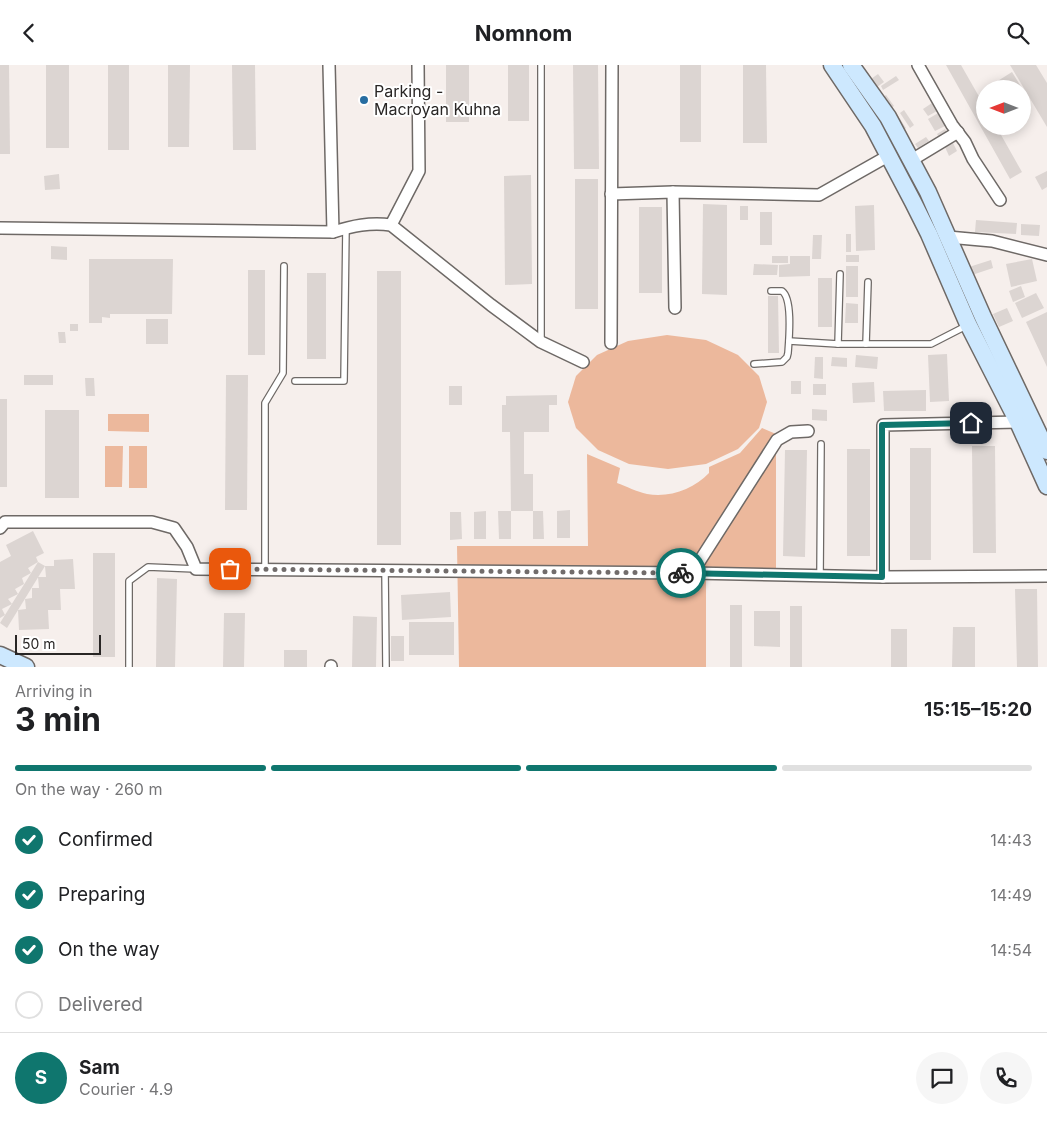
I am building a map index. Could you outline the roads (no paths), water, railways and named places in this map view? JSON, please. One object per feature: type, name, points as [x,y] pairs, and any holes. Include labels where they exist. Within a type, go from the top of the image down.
[{"type":"main road","points":[[832,65],[873,126],[929,234],[968,324],[1018,422],[1047,486]]},
{"type":"main road","points":[[851,65],[888,117],[928,192],[983,317],[1047,451]]},
{"type":"main road","points":[[0,655],[26,667]]},
{"type":"street","points":[[329,65],[332,232]]},
{"type":"street","points":[[391,225],[419,171],[418,65]]},
{"type":"street","points":[[611,343],[612,65]]},
{"type":"street","points":[[918,65],[1000,200]]},
{"type":"street","points":[[908,155],[916,158],[958,132]]},
{"type":"street","points":[[611,194],[819,195],[888,156]]},
{"type":"street","points":[[673,193],[675,308]]},
{"type":"street","points":[[0,228],[332,232],[377,223],[391,225],[491,305],[541,342],[583,362]]},
{"type":"street","points":[[948,237],[992,241],[1047,255]]},
{"type":"street","points":[[882,577],[882,425],[1018,422]]},
{"type":"street","points":[[692,573],[777,439],[791,432],[808,431]]},
{"type":"street","points":[[0,528],[5,521],[152,522],[174,529],[187,547],[196,569],[692,573],[882,577],[1047,577]]},
{"type":"lane","points":[[541,342],[542,65]]},
{"type":"lane","points":[[295,381],[344,381],[346,228]]},
{"type":"lane","points":[[265,569],[265,403],[283,373],[284,266]]},
{"type":"lane","points":[[838,344],[840,275]]},
{"type":"lane","points":[[866,344],[868,282]]},
{"type":"lane","points":[[754,364],[782,362],[787,357],[789,316],[786,294],[782,291],[771,291]]},
{"type":"lane","points":[[789,341],[838,344],[931,344],[983,317]]},
{"type":"lane","points":[[820,576],[821,444]]},
{"type":"lane","points":[[129,667],[129,581],[148,567],[196,569]]},
{"type":"lane","points":[[385,570],[386,667]]},
{"type":"place","name":"Parking - Macroyan Kuhna","points":[[364,100]]}]
